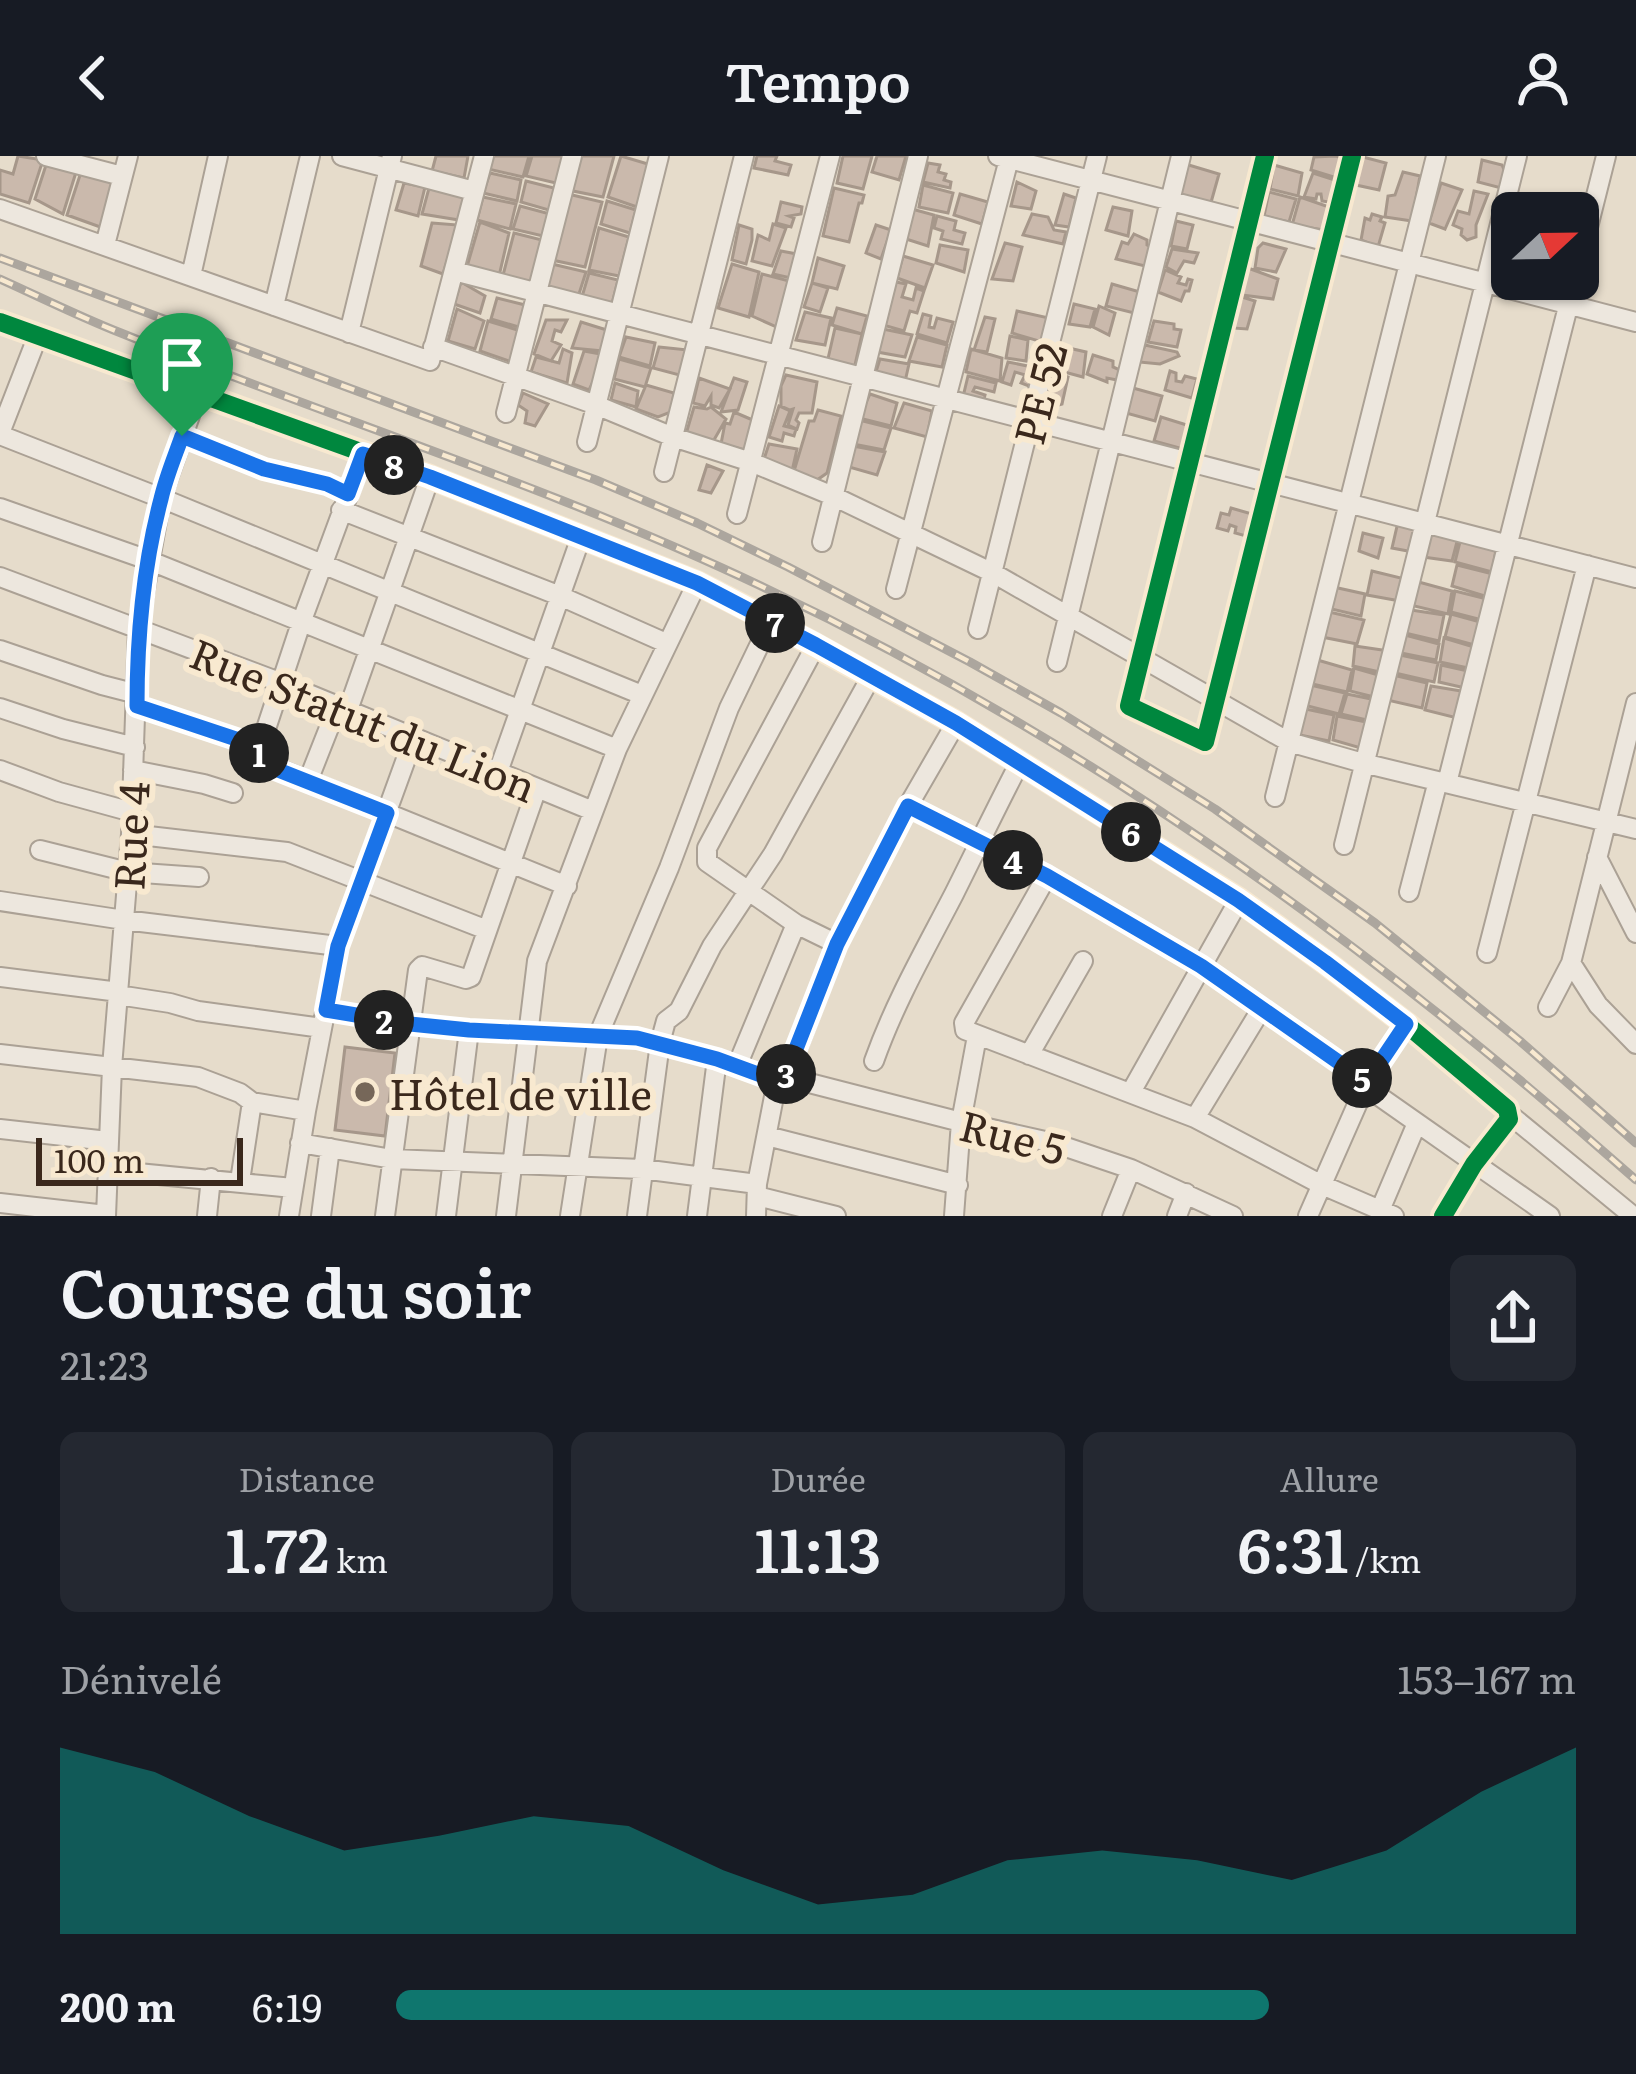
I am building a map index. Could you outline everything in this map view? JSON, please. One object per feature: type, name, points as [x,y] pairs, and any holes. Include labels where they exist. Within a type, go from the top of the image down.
[{"type":"street","points":[[46,156],[122,176]]},
{"type":"street","points":[[105,244],[128,156]]},
{"type":"street","points":[[191,276],[218,156]]},
{"type":"street","points":[[274,306],[310,156]]},
{"type":"street","points":[[342,156],[390,163],[474,191]]},
{"type":"street","points":[[0,208],[430,362],[484,156]]},
{"type":"street","points":[[506,413],[572,156]]},
{"type":"street","points":[[586,442],[658,156]]},
{"type":"street","points":[[664,472],[744,156]]},
{"type":"street","points":[[737,514],[830,156]]},
{"type":"street","points":[[822,542],[918,156]]},
{"type":"street","name":"PE 52","points":[[979,629],[1097,156]]},
{"type":"street","points":[[1057,662],[1180,156]]},
{"type":"street","points":[[1265,156],[1130,706],[1205,742],[1352,156]]},
{"type":"street","points":[[1275,796],[1436,156]]},
{"type":"street","points":[[1344,845],[1517,156]]},
{"type":"street","points":[[1597,192],[1606,156]]},
{"type":"street","points":[[896,589],[1003,158],[1636,322]]},
{"type":"street","points":[[350,333],[390,163]]},
{"type":"street","points":[[454,271],[1636,578]]},
{"type":"street","points":[[1408,892],[1508,544],[1570,300]]},
{"type":"street","points":[[0,322],[430,477],[697,583],[872,675],[1238,900],[1406,1024],[1633,1216]]},
{"type":"street","points":[[38,335],[0,434],[642,694]]},
{"type":"street","points":[[433,347],[833,496],[993,573],[1289,742],[1636,829]]},
{"type":"street","name":"Rue 4","points":[[106,1215],[112,1067],[131,834],[138,628],[161,498],[198,392]]},
{"type":"street","points":[[182,436],[264,469],[327,484],[344,502],[409,535],[666,643]]},
{"type":"street","points":[[363,454],[301,622],[259,761],[567,886]]},
{"type":"street","points":[[308,781],[369,649],[430,477]]},
{"type":"street","points":[[0,508],[148,560],[617,749]]},
{"type":"street","points":[[498,772],[581,537]]},
{"type":"street","points":[[1487,953],[1587,565]]},
{"type":"street","name":"Rue Statut du Lion","points":[[0,578],[282,683],[593,811]]},
{"type":"street","points":[[506,1216],[537,961],[617,749],[697,583]]},
{"type":"street","points":[[570,1216],[598,1036],[669,868],[729,708],[771,621]]},
{"type":"street","points":[[816,645],[707,848],[707,862],[796,924],[837,944]]},
{"type":"street","points":[[0,650],[260,747]]},
{"type":"street","points":[[637,1216],[660,1043],[667,1022],[679,1011],[712,946],[773,854],[872,675]]},
{"type":"street","points":[[1548,1007],[1571,964],[1636,703]]},
{"type":"street","points":[[0,708],[135,748]]},
{"type":"street","points":[[757,1199],[781,1079],[837,944],[956,723]]},
{"type":"street","points":[[289,1216],[338,946],[414,737]]},
{"type":"street","points":[[874,1061],[919,956],[1020,762]]},
{"type":"street","points":[[0,770],[132,812]]},
{"type":"street","points":[[133,770],[233,793]]},
{"type":"street","points":[[385,1216],[420,967],[469,978],[537,788]]},
{"type":"street","points":[[908,806],[1047,876],[1201,966],[1550,1216]]},
{"type":"street","points":[[131,834],[271,848],[487,930]]},
{"type":"street","points":[[40,850],[128,872],[199,877]]},
{"type":"street","points":[[1597,857],[1635,929]]},
{"type":"street","points":[[1047,876],[964,1023],[965,1030],[1195,1118],[1322,1185],[1388,1212],[1418,1124]]},
{"type":"street","points":[[1131,1093],[1238,900]]},
{"type":"street","points":[[0,901],[338,946]]},
{"type":"street","points":[[737,1066],[796,924]]},
{"type":"street","points":[[1029,1055],[1083,961]]},
{"type":"street","points":[[1571,964],[1598,1005],[1636,1045]]},
{"type":"street","name":"Rue 5","points":[[0,977],[198,1011],[637,1038],[781,1079],[1054,1143],[1130,1169],[1233,1216]]},
{"type":"street","points":[[1195,1118],[1262,1008]]},
{"type":"street","points":[[1308,1216],[1367,1085],[1406,1024]]},
{"type":"street","points":[[446,1216],[469,1030]]},
{"type":"street","points":[[954,1216],[961,1122],[977,1036]]},
{"type":"street","points":[[0,1054],[198,1077],[252,1102],[305,1111]]},
{"type":"street","points":[[697,1216],[717,1059]]},
{"type":"street","points":[[240,1181],[252,1102]]},
{"type":"street","points":[[1443,1216],[1510,1114]]},
{"type":"street","points":[[0,1129],[108,1141]]},
{"type":"street","points":[[767,1136],[958,1185]]},
{"type":"street","points":[[300,1143],[392,1159],[703,1175],[757,1199],[836,1216]]},
{"type":"street","points":[[321,1216],[330,1148]]},
{"type":"street","points":[[1112,1216],[1130,1169]]},
{"type":"street","points":[[107,1170],[292,1188]]},
{"type":"street","points":[[207,1216],[211,1178]]},
{"type":"street","points":[[1177,1216],[1186,1193]]},
{"type":"street","points":[[0,1203],[106,1215]]},
{"type":"building","points":[[18,156],[43,160],[29,203],[0,194],[0,170],[13,174]]},
{"type":"building","points":[[436,156],[468,156],[464,178],[432,171]]},
{"type":"building","points":[[492,156],[529,156],[523,177],[488,169]]},
{"type":"building","points":[[532,156],[567,156],[560,184],[526,176]]},
{"type":"building","points":[[578,156],[614,156],[603,197],[568,190]]},
{"type":"building","points":[[621,156],[648,164],[637,207],[608,197]]},
{"type":"building","points":[[757,156],[777,156],[775,161],[791,165],[788,175],[754,168]]},
{"type":"building","points":[[843,156],[872,156],[863,189],[837,183]]},
{"type":"building","points":[[877,156],[906,156],[899,180],[872,172]]},
{"type":"building","points":[[1314,157],[1342,158],[1340,179],[1311,170]]},
{"type":"building","points":[[1363,157],[1386,163],[1379,190],[1356,185]]},
{"type":"building","points":[[1482,160],[1502,165],[1508,179],[1505,189],[1478,182]]},
{"type":"building","points":[[47,162],[77,169],[63,214],[35,199]]},
{"type":"building","points":[[928,163],[940,165],[938,172],[946,174],[950,188],[923,182]]},
{"type":"building","points":[[1182,163],[1219,174],[1210,206],[1173,192]]},
{"type":"building","points":[[1274,165],[1302,173],[1298,196],[1270,189]]},
{"type":"building","points":[[82,169],[118,179],[103,228],[67,215]]},
{"type":"building","points":[[1403,172],[1420,176],[1412,221],[1385,217],[1388,196],[1395,195]]},
{"type":"building","points":[[490,173],[521,180],[517,201],[483,193]]},
{"type":"building","points":[[1313,173],[1338,181],[1335,203],[1322,201],[1321,194],[1316,199],[1304,197]]},
{"type":"building","points":[[526,181],[558,189],[552,211],[521,202]]},
{"type":"building","points":[[1017,182],[1036,191],[1031,209],[1011,206]]},
{"type":"building","points":[[404,183],[425,187],[418,216],[396,210]]},
{"type":"building","points":[[1441,183],[1462,190],[1445,229],[1429,223]]},
{"type":"building","points":[[923,185],[953,193],[948,213],[919,207]]},
{"type":"building","points":[[429,188],[466,198],[459,220],[422,214]]},
{"type":"building","points":[[834,188],[864,195],[849,242],[823,236]]},
{"type":"building","points":[[1474,191],[1488,194],[1476,237],[1467,240],[1462,229],[1453,225],[1458,211],[1469,214]]},
{"type":"building","points":[[1269,192],[1296,199],[1289,222],[1264,216]]},
{"type":"building","points":[[568,194],[602,202],[585,267],[552,260]]},
{"type":"building","points":[[960,194],[988,202],[982,224],[954,215]]},
{"type":"building","points":[[1064,194],[1076,198],[1069,227],[1055,225]]},
{"type":"building","points":[[483,197],[516,204],[510,229],[477,220]]},
{"type":"building","points":[[1300,197],[1329,207],[1324,230],[1292,225]]},
{"type":"building","points":[[607,201],[636,210],[630,233],[601,224]]},
{"type":"building","points":[[781,202],[802,207],[801,214],[789,216],[794,218],[791,227],[776,223]]},
{"type":"building","points":[[520,206],[550,214],[543,236],[513,229]]},
{"type":"building","points":[[1113,207],[1132,211],[1128,236],[1106,230]]},
{"type":"building","points":[[912,209],[934,215],[928,246],[906,239]]},
{"type":"building","points":[[1032,214],[1048,217],[1054,230],[1066,232],[1063,244],[1023,235]]},
{"type":"building","points":[[1372,214],[1385,223],[1378,247],[1361,240],[1365,218],[1370,220]]},
{"type":"building","points":[[937,216],[956,221],[954,230],[965,233],[962,244],[941,239],[943,231],[934,228]]},
{"type":"building","points":[[1176,221],[1193,225],[1187,249],[1171,246]]},
{"type":"building","points":[[480,222],[509,233],[499,276],[466,270]]},
{"type":"building","points":[[432,223],[458,225],[443,274],[421,266]]},
{"type":"building","points":[[773,224],[786,228],[772,266],[752,261],[758,235],[769,240]]},
{"type":"building","points":[[739,225],[752,229],[746,264],[732,260]]},
{"type":"building","points":[[876,225],[891,230],[881,259],[866,253]]},
{"type":"building","points":[[599,228],[629,237],[619,276],[589,270]]},
{"type":"building","points":[[514,233],[542,240],[532,287],[502,279]]},
{"type":"building","points":[[1134,234],[1152,248],[1149,267],[1116,259],[1122,242],[1128,244]]},
{"type":"building","points":[[1005,243],[1022,247],[1013,281],[992,279]]},
{"type":"building","points":[[1263,243],[1286,249],[1276,272],[1255,268]]},
{"type":"building","points":[[940,245],[968,250],[964,272],[936,263]]},
{"type":"building","points":[[1172,249],[1198,253],[1194,263],[1184,261],[1177,273],[1166,267]]},
{"type":"building","points":[[781,251],[802,255],[795,279],[773,274]]},
{"type":"building","points":[[903,256],[933,265],[925,288],[897,278]]},
{"type":"building","points":[[818,258],[844,266],[837,289],[812,283]]},
{"type":"building","points":[[552,264],[586,272],[578,297],[544,289]]},
{"type":"building","points":[[732,264],[759,272],[749,317],[718,308]]},
{"type":"building","points":[[1248,268],[1278,279],[1273,299],[1242,295]]},
{"type":"building","points":[[1165,270],[1181,277],[1178,283],[1186,285],[1192,280],[1181,301],[1158,292]]},
{"type":"building","points":[[589,273],[618,280],[611,308],[581,300]]},
{"type":"building","points":[[762,274],[793,282],[781,329],[752,316]]},
{"type":"building","points":[[461,282],[485,296],[480,313],[454,304]]},
{"type":"building","points":[[896,282],[906,284],[902,297],[913,300],[916,288],[924,291],[904,331],[883,325]]},
{"type":"building","points":[[812,283],[828,288],[820,312],[804,307]]},
{"type":"building","points":[[1112,284],[1140,292],[1134,313],[1106,306]]},
{"type":"building","points":[[1242,297],[1255,301],[1247,329],[1232,328]]},
{"type":"building","points":[[497,298],[525,305],[522,328],[491,319]]},
{"type":"building","points":[[1074,304],[1095,309],[1090,327],[1069,324]]},
{"type":"building","points":[[1099,306],[1115,313],[1109,335],[1093,327]]},
{"type":"building","points":[[837,308],[867,316],[862,334],[832,325]]},
{"type":"building","points":[[457,309],[484,321],[475,349],[448,341]]},
{"type":"building","points":[[1017,311],[1049,318],[1042,342],[1012,333]]},
{"type":"building","points":[[805,312],[831,318],[825,345],[796,340]]},
{"type":"building","points":[[923,314],[931,316],[929,327],[934,328],[937,318],[953,322],[947,343],[917,334]]},
{"type":"building","points":[[985,317],[995,319],[987,352],[974,350]]},
{"type":"building","points":[[546,320],[567,320],[561,332],[555,330],[552,341],[561,345],[551,361],[534,354]]},
{"type":"building","points":[[488,321],[521,331],[512,362],[480,351]]},
{"type":"building","points":[[1154,321],[1181,330],[1177,347],[1148,342]]},
{"type":"building","points":[[581,322],[610,331],[603,351],[572,348]]},
{"type":"building","points":[[835,328],[862,334],[854,369],[827,363]]},
{"type":"building","points":[[883,329],[912,335],[905,357],[877,352]]},
{"type":"building","points":[[1010,336],[1028,340],[1026,361],[1006,358]]},
{"type":"building","points":[[626,337],[655,343],[650,366],[619,357]]},
{"type":"building","points":[[917,337],[947,345],[942,367],[909,361]]},
{"type":"building","points":[[1145,345],[1179,356],[1160,364],[1139,362]]},
{"type":"building","points":[[1060,346],[1086,352],[1083,377],[1053,369]]},
{"type":"building","points":[[659,347],[688,350],[683,376],[653,368]]},
{"type":"building","points":[[563,349],[572,353],[567,383],[531,372],[536,357],[559,363]]},
{"type":"building","points":[[971,349],[1002,358],[1000,381],[966,372]]},
{"type":"building","points":[[584,351],[606,355],[589,390],[573,384]]},
{"type":"building","points":[[1093,355],[1113,361],[1113,367],[1120,370],[1117,380],[1107,378],[1107,382],[1087,374]]},
{"type":"building","points":[[619,359],[651,368],[645,387],[614,379]]},
{"type":"building","points":[[880,359],[909,364],[904,386],[874,378]]},
{"type":"building","points":[[1008,362],[1037,368],[1034,388],[1021,383],[1025,375],[1015,372],[1011,385],[1002,382]]},
{"type":"building","points":[[1170,371],[1176,373],[1176,381],[1182,382],[1185,376],[1197,379],[1192,398],[1165,390]]},
{"type":"building","points":[[1054,373],[1068,377],[1062,404],[1045,409]]},
{"type":"building","points":[[786,375],[817,382],[812,413],[799,413],[797,429],[788,425],[793,409],[781,406]]},
{"type":"building","points":[[968,376],[996,383],[994,392],[975,387],[973,391],[985,395],[983,403],[962,401]]},
{"type":"building","points":[[699,378],[730,389],[719,408],[711,405],[711,396],[705,406],[693,403]]},
{"type":"building","points":[[734,378],[747,382],[738,410],[721,412]]},
{"type":"building","points":[[615,383],[638,391],[636,407],[611,400]]},
{"type":"building","points":[[646,385],[674,393],[671,412],[658,417],[636,409]]},
{"type":"building","points":[[1133,388],[1162,396],[1155,421],[1126,413]]},
{"type":"building","points":[[523,393],[548,404],[535,426],[525,423],[527,411],[518,405]]},
{"type":"building","points":[[870,394],[897,403],[891,426],[859,418]]},
{"type":"building","points":[[904,403],[932,411],[927,437],[894,428]]},
{"type":"building","points":[[779,406],[790,411],[784,426],[796,429],[794,436],[784,433],[782,441],[769,437]]},
{"type":"building","points":[[694,407],[711,407],[726,419],[711,445],[686,434]]},
{"type":"building","points":[[818,410],[841,416],[827,473],[817,480],[794,471],[809,421],[814,421]]},
{"type":"building","points":[[734,412],[755,421],[749,451],[721,444],[725,423],[730,424]]},
{"type":"building","points":[[1161,417],[1190,426],[1183,449],[1154,441]]},
{"type":"building","points":[[859,420],[891,428],[884,450],[853,444]]},
{"type":"building","points":[[769,444],[797,449],[792,471],[764,459]]},
{"type":"building","points":[[853,446],[885,452],[877,475],[849,467]]},
{"type":"building","points":[[707,465],[723,471],[711,493],[699,490]]},
{"type":"building","points":[[1231,508],[1252,514],[1246,536],[1235,533],[1236,527],[1230,525],[1228,531],[1217,528],[1221,513],[1229,515]]},
{"type":"building","points":[[1398,522],[1419,529],[1413,552],[1392,548]]},
{"type":"building","points":[[1431,529],[1458,538],[1452,561],[1423,557]]},
{"type":"building","points":[[1363,533],[1383,538],[1378,558],[1359,551]]},
{"type":"building","points":[[1461,538],[1496,550],[1492,572],[1455,562]]},
{"type":"building","points":[[1457,565],[1493,574],[1488,597],[1452,586]]},
{"type":"building","points":[[1372,571],[1405,579],[1400,601],[1367,595]]},
{"type":"building","points":[[1415,581],[1452,591],[1448,614],[1410,605]]},
{"type":"building","points":[[1329,586],[1365,594],[1361,616],[1323,607]]},
{"type":"building","points":[[1455,591],[1487,599],[1482,620],[1451,612]]},
{"type":"building","points":[[1411,610],[1444,615],[1439,641],[1405,633]]},
{"type":"building","points":[[1325,611],[1364,620],[1357,644],[1317,636]]},
{"type":"building","points":[[1451,614],[1484,623],[1478,646],[1445,637]]},
{"type":"building","points":[[1405,635],[1439,644],[1436,660],[1401,653]]},
{"type":"building","points":[[1444,638],[1474,647],[1468,668],[1440,662]]},
{"type":"building","points":[[1355,646],[1389,651],[1384,673],[1353,666]]},
{"type":"building","points":[[1400,655],[1438,663],[1434,682],[1395,673]]},
{"type":"building","points":[[1314,659],[1352,670],[1347,692],[1308,683]]},
{"type":"building","points":[[1441,665],[1468,671],[1465,688],[1439,682]]},
{"type":"building","points":[[1354,668],[1382,676],[1378,698],[1350,691]]},
{"type":"building","points":[[1393,675],[1427,683],[1422,708],[1387,700]]},
{"type":"building","points":[[1306,684],[1345,693],[1339,714],[1300,704]]},
{"type":"building","points":[[1431,686],[1467,692],[1461,719],[1425,710]]},
{"type":"building","points":[[1347,694],[1376,700],[1371,721],[1341,714]]},
{"type":"building","points":[[1301,708],[1334,715],[1329,741],[1295,734]]},
{"type":"building","points":[[1337,716],[1371,723],[1364,749],[1333,740]]},
{"type":"building","name":"Hôtel de ville","points":[[345,1047],[395,1053],[385,1136],[335,1130]]},
{"type":"railway","points":[[0,258],[596,480],[788,567],[970,662],[1215,809],[1375,923],[1636,1143]]},
{"type":"railway","points":[[0,279],[201,365],[605,518],[763,587],[882,646],[1111,779],[1221,852],[1433,1009],[1636,1180]]},
{"type":"cycle path","points":[[1265,156],[1129,706],[1205,742],[1352,156]]},
{"type":"cycle path","points":[[0,322],[430,477],[697,583],[956,723],[1239,900],[1406,1024],[1507,1109],[1509,1119],[1474,1164],[1443,1216]]},
{"type":"place","name":"Hôtel de ville","points":[[365,1092]]},
{"type":"route","points":[[182,436],[243,462],[348,494],[363,454],[697,583],[872,675],[1099,811],[1238,900],[1406,1024],[1367,1082],[1201,966],[1047,876],[908,806],[837,944],[785,1077],[777,1081],[637,1038],[469,1030],[326,1010],[338,946],[387,813],[263,764],[260,747],[137,706],[138,628],[148,560],[161,498],[182,436]]}]
